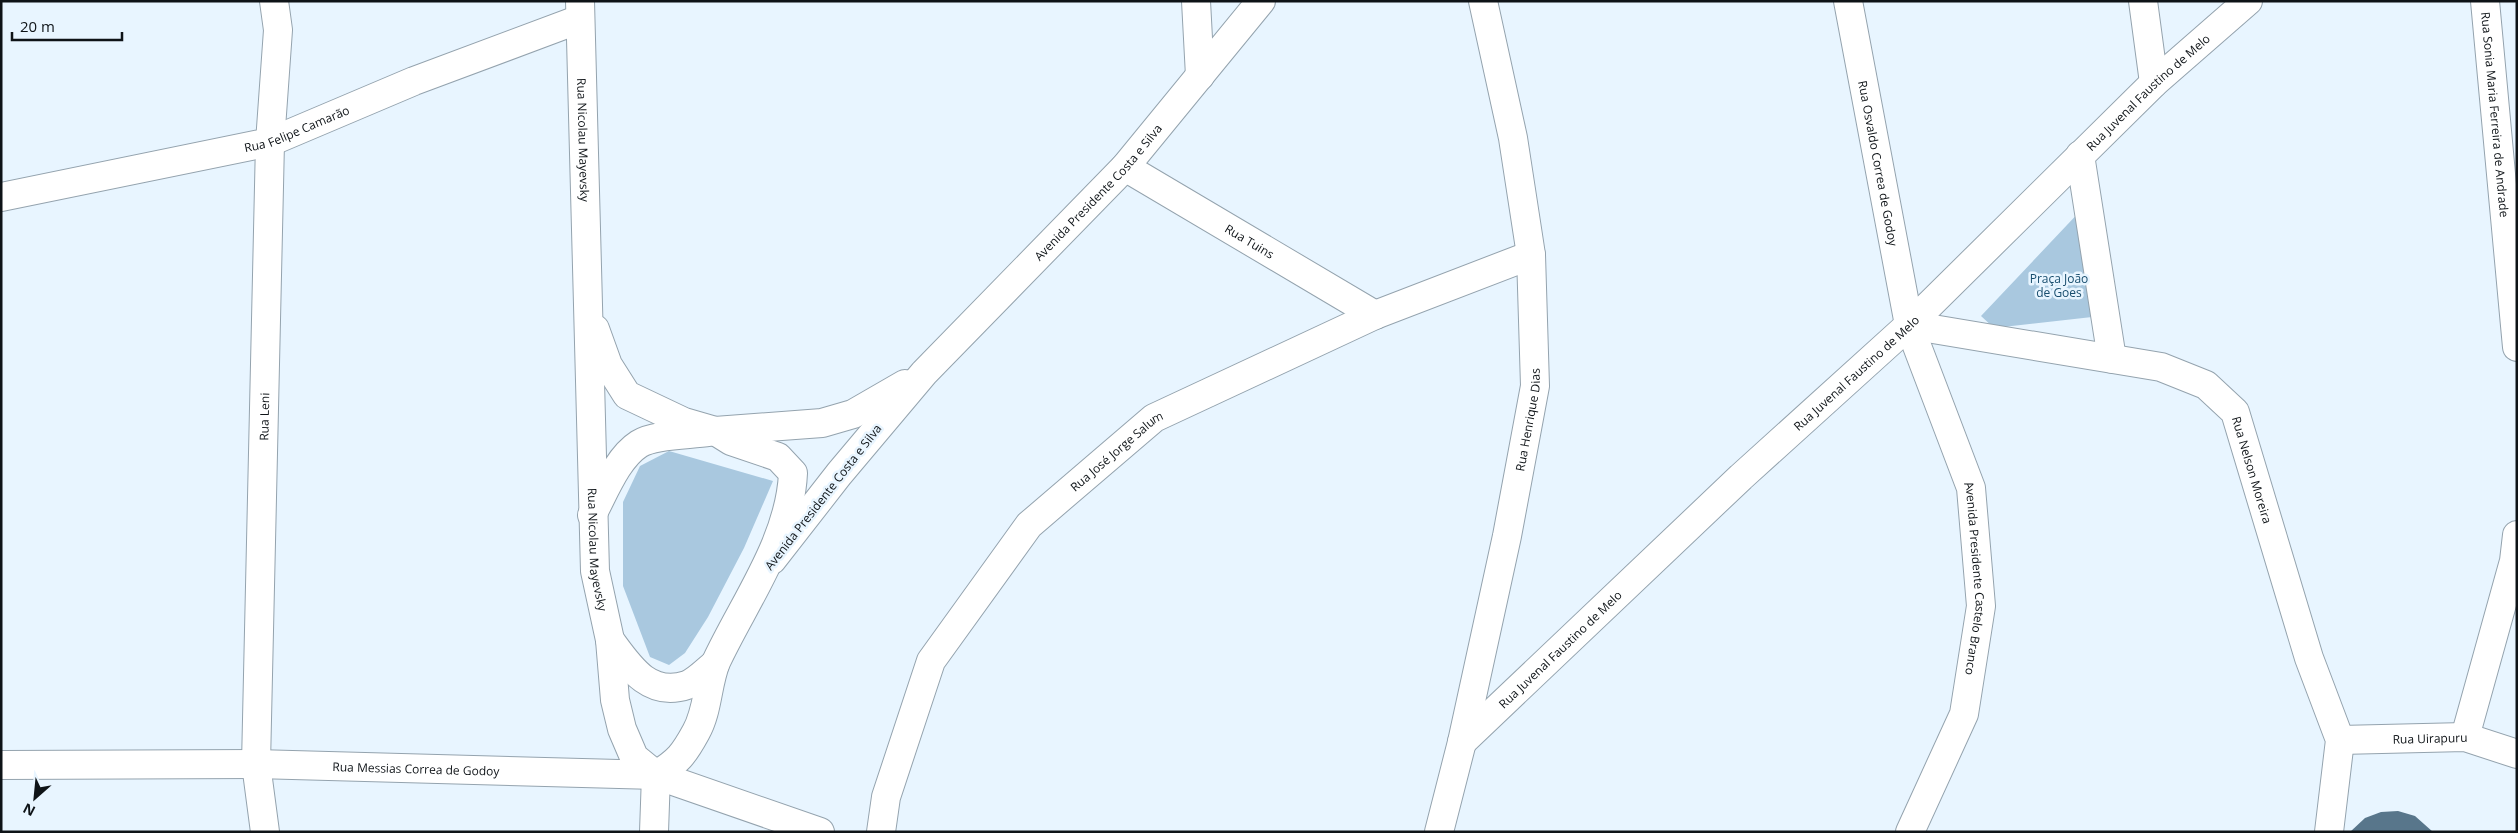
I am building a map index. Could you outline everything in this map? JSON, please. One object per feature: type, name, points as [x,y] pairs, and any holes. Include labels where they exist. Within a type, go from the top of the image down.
[{"type":"street","name":"Rua Leni","points":[[265,832],[256,764],[270,142],[278,30],[274,1]]},
{"type":"street","points":[[1196,1],[1200,76]]},
{"type":"street","name":"Avenida Presidente Costa e Silva","points":[[762,574],[839,474],[924,373],[1125,167],[1261,1]]},
{"type":"street","name":"Rua Henrique Dias","points":[[1439,832],[1462,742],[1507,536],[1535,386],[1531,254],[1513,138],[1483,1]]},
{"type":"street","name":"Rua Osvaldo Correa de Godoy","points":[[1848,1],[1909,325]]},
{"type":"street","points":[[2143,1],[2154,83]]},
{"type":"street","name":"Rua Juvenal Faustino de Melo","points":[[1462,742],[1741,477],[1909,325],[2154,83],[2248,1]]},
{"type":"street","name":"Rua Sonia Maria Ferreira de Andrade","points":[[2485,1],[2517,347]]},
{"type":"street","name":"Rua Felipe Camarão","points":[[1,197],[270,142],[580,10]]},
{"type":"street","name":"Rua Nicolau Mayevsky","points":[[580,10],[592,516],[595,571],[610,640],[615,700],[622,729],[634,757],[656,775]]},
{"type":"street","points":[[2080,155],[2112,359]]},
{"type":"street","name":"Rua Tuins","points":[[1125,167],[1375,315]]},
{"type":"street","name":"Rua José Jorge Salum","points":[[881,832],[886,797],[931,661],[1029,525],[1154,418],[1375,315],[1531,254]]},
{"type":"street","name":"Rua Nicolau Mayevsky","points":[[587,309],[608,365],[627,395],[684,422],[715,431]]},
{"type":"street","name":"Rua Nelson Moreira","points":[[1909,325],[2161,367],[2206,385],[2235,412],[2309,658],[2340,740]]},
{"type":"street","name":"Avenida Presidente Castelo Branco","points":[[1909,325],[1971,488],[1981,606],[1964,714],[1910,832]]},
{"type":"street","name":"Avenida Presidente Costa e Silva","points":[[715,431],[822,423],[853,414],[924,373]]},
{"type":"street","points":[[592,516],[625,457],[640,444],[653,439],[715,431]]},
{"type":"street","name":"Avenida Presidente Costa e Silva","points":[[656,775],[678,762],[698,729],[715,664],[762,574],[785,521],[792,495],[792,473],[778,457],[731,441],[715,431]]},
{"type":"street","points":[[2465,737],[2514,561],[2517,535]]},
{"type":"street","points":[[610,640],[631,668],[646,682],[667,687],[687,684],[715,664]]},
{"type":"street","name":"Rua Uirapuru","points":[[2340,740],[2465,737],[2517,754]]},
{"type":"street","points":[[2329,832],[2340,740]]},
{"type":"street","name":"Rua Messias Correa de Godoy","points":[[1,766],[256,764],[656,775],[820,832]]},
{"type":"street","points":[[654,832],[656,775]]},
{"type":"green space","name":"Praça João de Goes","points":[[2084,207],[2101,316],[1994,328],[1981,316]]},
{"type":"green space","points":[[669,451],[773,481],[744,548],[708,617],[685,653],[669,665],[650,657],[623,586],[623,502],[640,466]]},
{"type":"building","points":[[2398,811],[2415,816],[2433,832],[2350,832],[2365,818],[2381,812]]}]
